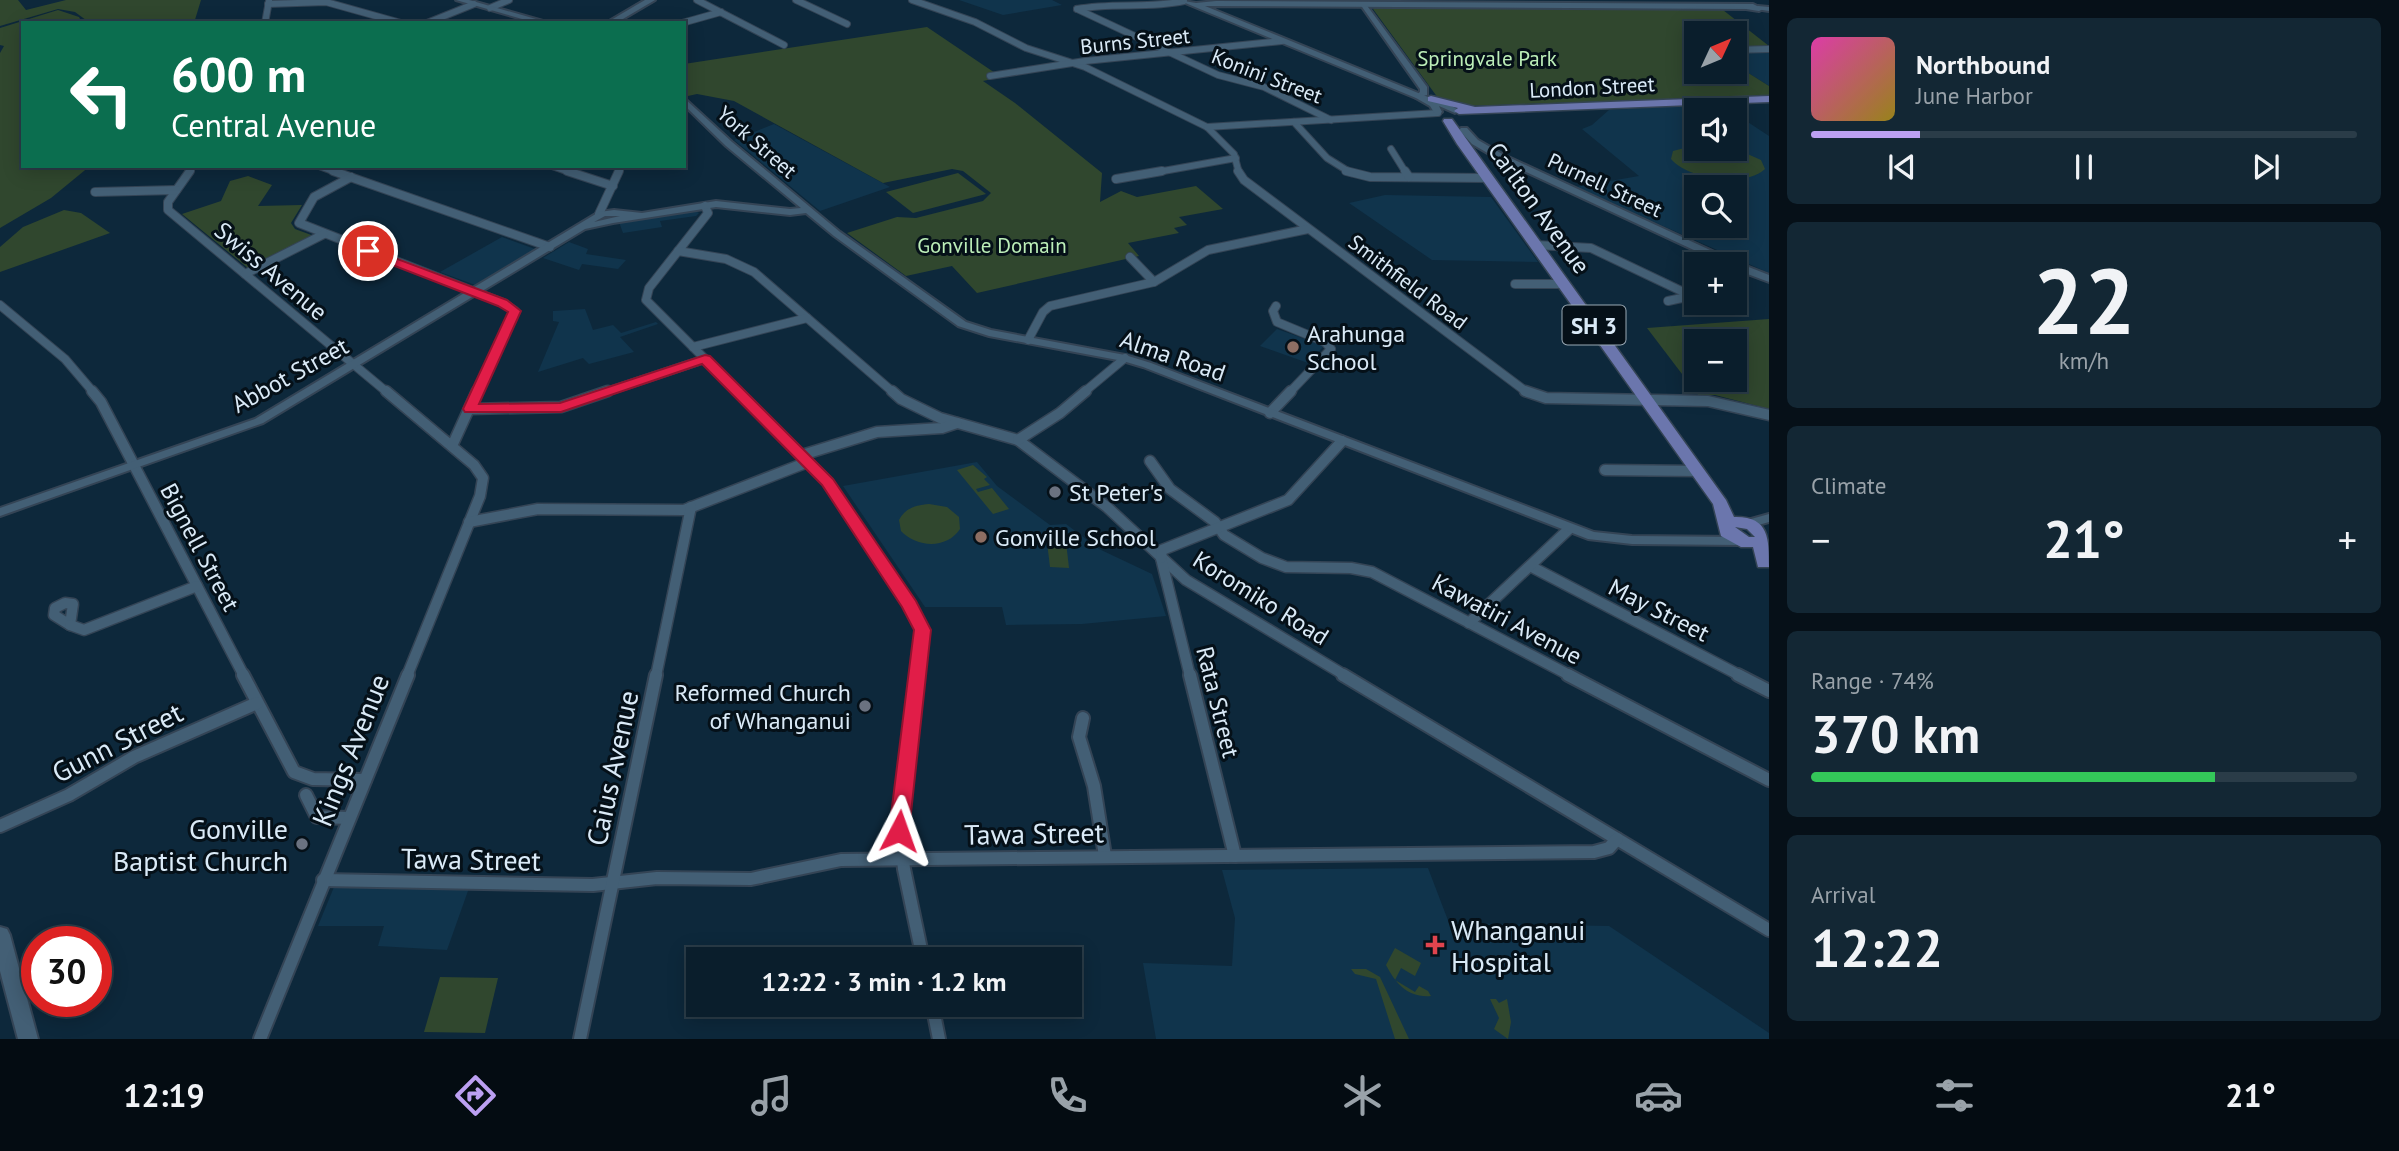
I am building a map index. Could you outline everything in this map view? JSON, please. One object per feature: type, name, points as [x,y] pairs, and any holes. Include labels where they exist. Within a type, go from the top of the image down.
[{"type":"highway","points":[[1431,99],[1457,106],[1501,111]]},
{"type":"highway","name":"London Street","points":[[1442,116],[1457,110],[1501,111],[1769,99]]},
{"type":"highway","points":[[1457,110],[1467,122]]},
{"type":"highway","name":"London Street","points":[[1442,116],[1467,122],[1501,111]]},
{"type":"highway","name":"Carlton Avenue","points":[[1442,116],[1721,503],[1746,523]]},
{"type":"highway","name":"Carlton Avenue","points":[[1467,122],[1467,149]]},
{"type":"highway","name":"Carlton Avenue","points":[[1721,503],[1727,526]]},
{"type":"highway","points":[[1746,523],[1727,526],[1730,535],[1741,541],[1767,566]]},
{"type":"highway","name":"SH 3","points":[[1746,523],[1759,530],[1764,537]]},
{"type":"highway","points":[[1741,541],[1752,543],[1764,537],[1767,566]]},
{"type":"main road","points":[[460,0],[539,21]]},
{"type":"main road","points":[[614,21],[651,0]]},
{"type":"main road","points":[[1183,0],[1457,110]]},
{"type":"main road","points":[[1196,5],[1216,2],[1607,3],[1753,8],[1769,17]]},
{"type":"main road","points":[[1419,96],[1433,104],[1442,116]]},
{"type":"main road","name":"Purnell Street","points":[[1467,122],[1475,142],[1500,157],[1705,252]]},
{"type":"main road","name":"Purnell Street","points":[[1467,149],[1500,157]]},
{"type":"main road","name":"Purnell Street","points":[[1747,270],[1769,279]]},
{"type":"main road","points":[[0,935],[28,1039]]},
{"type":"street","points":[[490,8],[509,0]]},
{"type":"street","points":[[697,0],[784,45]]},
{"type":"street","points":[[796,0],[847,24]]},
{"type":"street","name":"Smithfield Road","points":[[912,0],[975,22],[1026,48],[1075,64],[1207,127],[1236,158],[1239,174],[1244,180],[1530,395],[1546,398],[1708,401],[1769,415]]},
{"type":"street","name":"Konini Street","points":[[1183,0],[1113,2],[1077,9],[1218,75],[1264,87],[1331,120]]},
{"type":"street","points":[[1741,0],[1753,8],[1769,9]]},
{"type":"street","points":[[265,21],[269,2],[326,2],[394,21]]},
{"type":"street","points":[[432,21],[474,4]]},
{"type":"street","points":[[1363,4],[1424,89],[1424,93],[1419,96]]},
{"type":"street","points":[[686,22],[720,12]]},
{"type":"street","name":"Burns Street","points":[[990,76],[1282,41]]},
{"type":"street","points":[[1747,50],[1769,49]]},
{"type":"street","name":"York Street","points":[[686,102],[729,144],[808,210]]},
{"type":"street","points":[[1207,127],[1442,116]]},
{"type":"street","points":[[1294,122],[1318,150],[1341,170],[1364,177],[1488,178]]},
{"type":"street","points":[[1391,149],[1409,177]]},
{"type":"street","points":[[1116,179],[1236,158]]},
{"type":"street","points":[[95,192],[176,190],[192,168]]},
{"type":"street","points":[[325,168],[550,247]]},
{"type":"street","points":[[558,168],[613,186]]},
{"type":"street","points":[[620,168],[606,214],[640,215],[734,204],[795,213],[808,210]]},
{"type":"street","points":[[591,179],[618,175]]},
{"type":"street","points":[[351,177],[319,193],[300,218],[301,225],[503,303],[514,311],[452,446]]},
{"type":"street","name":"Swiss Avenue","points":[[176,190],[166,205],[168,210],[452,446],[478,469],[483,478]]},
{"type":"street","points":[[705,206],[708,213],[649,288],[646,296],[650,305],[831,486],[910,605],[922,630],[900,813],[902,859],[920,947]]},
{"type":"street","name":"Alma Road","points":[[808,210],[853,246],[962,324],[989,333],[1125,358],[1569,529],[1611,539],[1741,541]]},
{"type":"street","name":"Abbot Street","points":[[0,512],[259,421],[606,214]]},
{"type":"street","points":[[1028,340],[1042,312],[1050,306],[1154,282],[1208,250],[1308,229]]},
{"type":"street","points":[[244,274],[324,234]]},
{"type":"street","points":[[1536,245],[1591,248],[1684,292]]},
{"type":"street","name":"Koromiko Road","points":[[678,251],[726,259],[754,272],[901,399],[923,411],[957,423],[1008,435],[1018,440],[1107,507],[1186,580],[1769,930]]},
{"type":"street","points":[[1130,257],[1154,282]]},
{"type":"street","points":[[1515,284],[1564,284]]},
{"type":"street","points":[[1668,301],[1684,299]]},
{"type":"street","name":"Bignell Street","points":[[0,305],[4,314],[65,359],[100,402],[289,764],[298,775],[313,779],[365,780]]},
{"type":"street","points":[[1270,413],[1331,349],[1325,342],[1277,322],[1273,311],[1276,306]]},
{"type":"street","points":[[693,347],[807,318]]},
{"type":"street","points":[[1018,440],[1060,413],[1125,358]]},
{"type":"street","points":[[470,409],[561,407],[705,359]]},
{"type":"street","points":[[469,522],[486,522],[519,511],[538,509],[673,510],[691,507],[805,458],[877,432],[942,428],[957,423]]},
{"type":"street","points":[[1161,558],[1162,550],[1288,500],[1342,441]]},
{"type":"street","name":"Kawatiri Avenue","points":[[1150,461],[1155,475],[1169,491],[1217,524],[1222,534],[1275,564],[1290,568],[1358,569],[1372,572],[1769,780]]},
{"type":"street","points":[[1605,470],[1698,471]]},
{"type":"street","name":"Kings Avenue","points":[[260,1039],[469,522],[483,478]]},
{"type":"street","name":"Caius Avenue","points":[[580,1039],[691,507]]},
{"type":"street","points":[[1746,523],[1769,518]]},
{"type":"street","points":[[1710,540],[1727,526]]},
{"type":"street","points":[[1469,623],[1569,529]]},
{"type":"street","name":"Rata Street","points":[[1161,558],[1235,856]]},
{"type":"street","name":"May Street","points":[[1530,566],[1769,691]]},
{"type":"street","points":[[70,626],[84,630],[92,628],[197,586]]},
{"type":"street","name":"Gunn Street","points":[[0,826],[69,795],[134,757],[257,703]]},
{"type":"street","points":[[1083,718],[1079,737],[1094,786],[1105,856]]},
{"type":"street","points":[[306,795],[317,817],[349,818]]},
{"type":"street","name":"Tawa Street","points":[[323,880],[568,886],[657,878],[751,879],[841,860],[1594,852],[1609,848],[1617,839]]},
{"type":"street","points":[[935,1017],[939,1039]]},
{"type":"shaded area","points":[[959,0],[1052,0],[1062,5],[1003,15]]},
{"type":"shaded area","points":[[1769,50],[1769,86],[1747,72],[1747,51]]},
{"type":"shaded area","points":[[1684,106],[1684,161],[1747,161],[1747,122],[1769,136],[1769,273],[1747,263],[1747,252],[1722,252],[1690,238],[1747,238],[1747,175],[1684,175],[1684,235],[1575,187],[1639,176],[1582,129],[1592,125],[1609,110]]},
{"type":"shaded area","points":[[774,124],[890,187],[820,211],[734,140]]},
{"type":"shaded area","points":[[1385,195],[1491,197],[1538,262],[1432,260],[1349,203]]},
{"type":"shaded area","points":[[695,211],[699,213],[696,216],[660,221],[662,227],[623,233],[619,222]]},
{"type":"shaded area","points":[[502,237],[535,249],[475,285],[440,272]]},
{"type":"shaded area","points":[[569,242],[588,249],[586,254],[626,260],[618,269],[582,264],[579,270],[543,258]]},
{"type":"shaded area","points":[[585,309],[593,330],[613,325],[621,333],[656,322],[658,324],[620,337],[634,352],[589,364],[583,358],[538,372],[559,322],[553,321],[553,311]]},
{"type":"shaded area","name":"Arahunga School","points":[[1277,329],[1323,347],[1308,363],[1260,346]]},
{"type":"shaded area","name":"Gonville School","points":[[977,462],[997,486],[1050,525],[1066,524],[1099,549],[1152,574],[1166,616],[1082,624],[1006,625],[1002,607],[925,607],[843,486]]},
{"type":"shaded area","name":"Whanganui Hospital","points":[[1428,868],[1449,923],[1609,926],[1769,1033],[1769,1039],[1156,1039],[1143,963],[1232,966],[1235,918],[1222,870]]},
{"type":"shaded area","points":[[334,887],[469,888],[447,950],[378,946],[384,926],[318,926]]},
{"type":"green space","points":[[0,0],[18,0],[26,10],[66,0],[201,0],[195,21],[87,21],[75,12],[58,9],[0,26]]},
{"type":"green space","name":"Springvale Park","points":[[1373,9],[1723,10],[1737,21],[1684,21],[1684,84],[1747,84],[1747,72],[1769,86],[1769,96],[1467,106],[1438,98]]},
{"type":"green space","points":[[58,10],[79,17],[81,21],[23,21]]},
{"type":"green space","points":[[21,21],[21,168],[88,168],[51,198],[0,228],[0,53],[4,46],[0,45],[0,28]]},
{"type":"green space","name":"Gonville Domain","points":[[927,27],[1001,77],[983,81],[1015,103],[1102,173],[1100,202],[1121,191],[1137,197],[1196,186],[1223,209],[1179,217],[1187,225],[1174,228],[1179,233],[1128,243],[1139,256],[977,293],[952,266],[906,276],[847,233],[897,217],[916,218],[983,201],[991,193],[963,171],[952,169],[883,183],[734,101],[697,94],[688,96],[686,64]]},
{"type":"green space","name":"Springvale Park","points":[[1747,29],[1769,46],[1747,47]]},
{"type":"green space","points":[[1684,148],[1684,161],[1747,161],[1747,154],[1761,160],[1765,169],[1747,177],[1747,175],[1700,175],[1679,166],[1671,159],[1673,151]]},
{"type":"green space","points":[[958,173],[986,194],[913,213],[886,192]]},
{"type":"green space","points":[[248,176],[272,185],[258,206],[302,205],[291,223],[295,229],[314,236],[249,269],[182,214],[221,201],[230,181]]},
{"type":"green space","points":[[64,210],[81,213],[110,233],[0,272],[0,247],[23,227]]},
{"type":"green space","points":[[1769,319],[1769,409],[1715,395],[1698,395],[1696,392],[1747,392],[1747,329],[1684,329],[1684,377],[1647,328]]},
{"type":"green space","points":[[973,465],[987,477],[984,479],[990,485],[976,489],[978,492],[992,488],[1009,509],[993,514],[957,470]]},
{"type":"green space","points":[[929,504],[947,507],[959,517],[960,529],[948,540],[923,543],[901,531],[899,520],[904,513],[915,506]]},
{"type":"green space","points":[[1047,542],[1066,542],[1069,568],[1050,567]]},
{"type":"green space","points":[[1395,948],[1421,963],[1415,976],[1401,968],[1395,980],[1386,965]]},
{"type":"green space","points":[[1351,969],[1366,969],[1380,977],[1409,1039],[1395,1039],[1376,979],[1355,974]]},
{"type":"green space","points":[[440,977],[498,978],[485,1033],[424,1032]]},
{"type":"green space","points":[[1396,981],[1415,992],[1419,986],[1431,996],[1409,992]]},
{"type":"green space","points":[[1490,999],[1496,999],[1499,1003],[1507,999],[1511,1022],[1508,1039],[1494,1029],[1499,1018]]},
{"type":"place","name":"Arahunga School","points":[[1293,347]]},
{"type":"place","name":"St Peter's","points":[[1055,492]]},
{"type":"place","name":"Gonville School","points":[[981,537]]},
{"type":"place","name":"Reformed Church of Whanganui","points":[[865,706]]},
{"type":"place","name":"Gonville Baptist Church","points":[[302,844]]},
{"type":"place","name":"Whanganui Hospital","points":[[1435,945]]},
{"type":"route","points":[[368,251],[503,303],[514,311],[470,409],[553,409],[705,359],[828,482],[921,624],[922,642],[899,831]]}]
